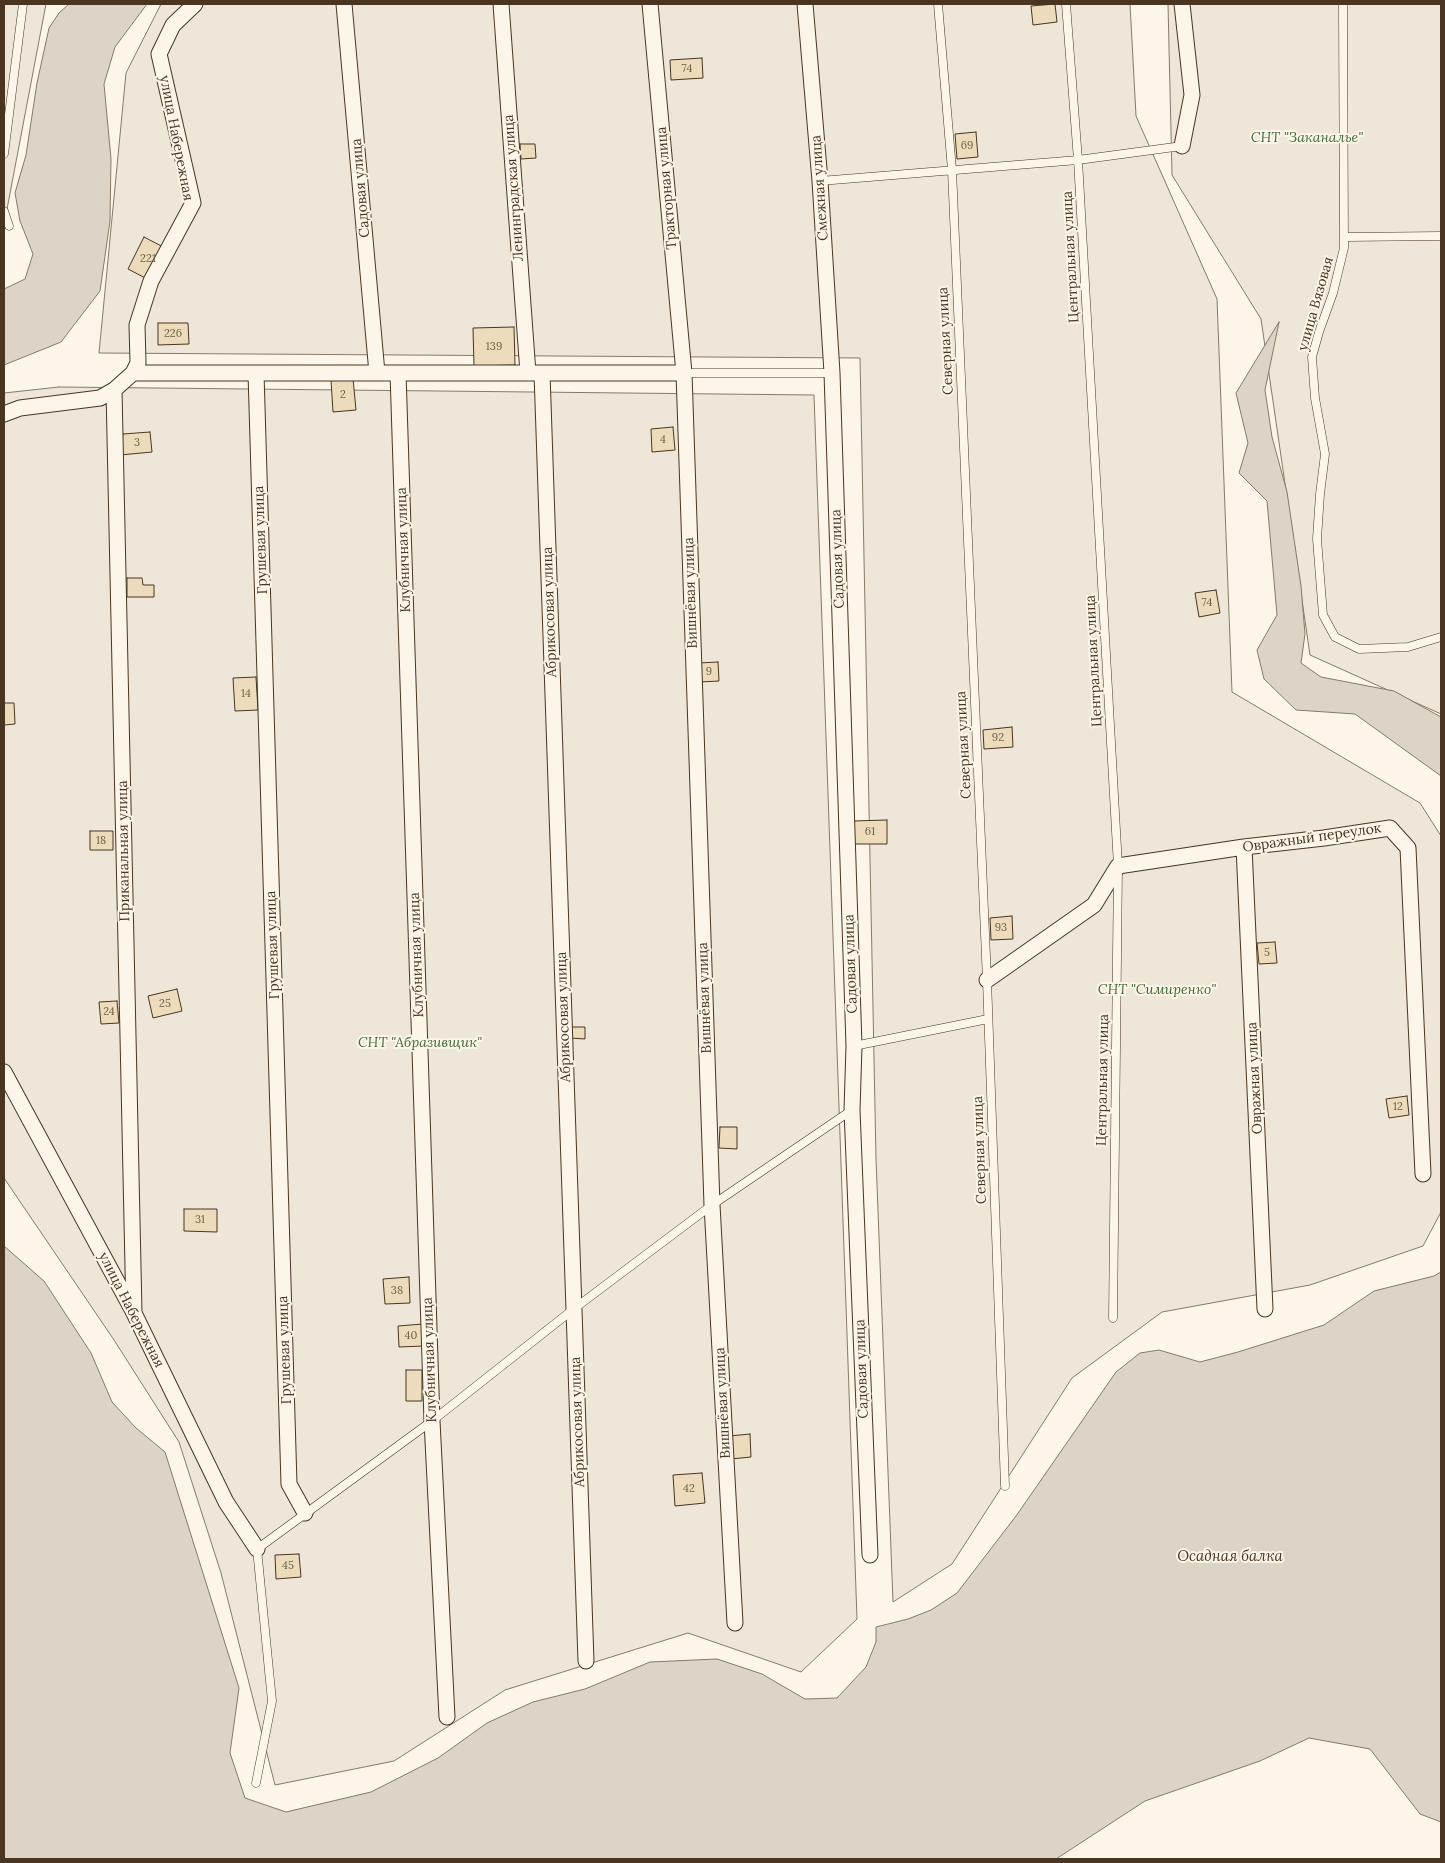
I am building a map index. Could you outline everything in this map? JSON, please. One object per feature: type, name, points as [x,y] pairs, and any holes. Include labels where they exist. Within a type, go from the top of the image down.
[{"type":"street","name":"улица Набережная","points":[[133,373],[138,362],[137,325],[151,281],[192,203],[159,54],[173,25],[195,4]]},
{"type":"street","name":"Садовая улица","points":[[344,4],[377,373]]},
{"type":"street","name":"Ленинградская улица","points":[[501,4],[535,373]]},
{"type":"street","name":"Тракторная улица","points":[[650,4],[684,373]]},
{"type":"street","name":"Смежная улица","points":[[805,4],[820,180],[832,373]]},
{"type":"street","points":[[1182,4],[1192,95],[1182,146]]},
{"type":"street","points":[[4,414],[20,408],[100,398],[114,390],[133,373],[684,373]]},
{"type":"street","name":"Грушевая улица","points":[[256,373],[289,1484],[305,1513]]},
{"type":"street","name":"Клубничная улица","points":[[398,373],[432,1421],[447,1717]]},
{"type":"street","name":"Абрикосовая улица","points":[[535,373],[575,1308],[586,1661]]},
{"type":"street","name":"Вишнёвая улица","points":[[684,373],[712,1205],[735,1622]]},
{"type":"street","name":"Садовая улица","points":[[832,373],[854,1046],[852,1110],[870,1555]]},
{"type":"street","name":"Приканальная улица","points":[[114,390],[134,1313]]},
{"type":"street","name":"Овражный переулок","points":[[1118,866],[1390,828],[1408,848],[1423,1174]]},
{"type":"street","name":"Овражная улица","points":[[1244,847],[1265,1309]]},
{"type":"street","points":[[987,980],[1094,904],[1118,866]]},
{"type":"street","name":"улица Набережная","points":[[4,1072],[134,1313],[226,1502],[257,1549]]},
{"type":"lane","points":[[4,154],[23,4]]},
{"type":"lane","name":"Северная улица","points":[[938,4],[952,170],[987,980],[1005,1486]]},
{"type":"lane","name":"Центральная улица","points":[[1066,4],[1078,160],[1118,866],[1113,1318]]},
{"type":"lane","name":"улица Вязовая","points":[[1343,4],[1345,237],[1333,293],[1318,332],[1312,356],[1315,398],[1326,454],[1320,494],[1317,539],[1323,615],[1335,637],[1359,650],[1408,647],[1441,637]]},
{"type":"lane","points":[[820,180],[1078,160],[1182,146]]},
{"type":"lane","points":[[4,211],[9,226]]},
{"type":"lane","points":[[1345,237],[1441,236]]},
{"type":"lane","points":[[684,373],[832,373]]},
{"type":"lane","points":[[854,1046],[988,1019]]},
{"type":"lane","points":[[256,1783],[272,1701],[257,1549],[432,1421],[575,1308],[712,1205],[852,1110]]},
{"type":"green space","points":[[4,4],[46,4],[4,225]]},
{"type":"green space","name":"СНТ \"Симиренко\"","points":[[161,4],[1130,4],[1136,116],[1217,299],[1232,692],[1420,803],[1441,836],[1441,1212],[1423,1246],[1310,1285],[1162,1312],[1072,1378],[952,1564],[893,1602],[876,1159],[860,358],[99,353],[126,73]]},
{"type":"green space","name":"СНТ \"Заканалье\"","points":[[1168,4],[1441,4],[1441,714],[1310,655],[1261,319],[1172,175]]},
{"type":"green space","name":"СНТ \"Абразивщик\"","points":[[59,387],[814,395],[857,1619],[801,1672],[688,1633],[505,1690],[394,1761],[275,1785],[221,1573],[179,1442],[114,1340],[4,1178],[4,393]]},
{"type":"water","points":[[69,4],[147,4],[115,47],[104,84],[111,159],[110,221],[100,291],[61,342],[4,365],[4,289],[25,279],[33,254],[20,221],[15,193],[26,155],[37,83],[49,28],[59,13]]},
{"type":"water","points":[[1279,322],[1265,390],[1272,437],[1287,492],[1301,586],[1305,634],[1301,663],[1321,677],[1394,691],[1441,717],[1441,776],[1355,714],[1296,710],[1264,679],[1257,650],[1277,615],[1267,501],[1239,473],[1248,443],[1236,393]]},
{"type":"water","name":"Осадная балка","points":[[4,1246],[44,1281],[91,1353],[112,1402],[136,1428],[165,1452],[239,1688],[230,1753],[245,1798],[286,1812],[371,1792],[438,1758],[487,1723],[533,1702],[585,1689],[650,1662],[717,1659],[762,1674],[805,1699],[837,1698],[866,1667],[876,1642],[876,1627],[908,1619],[931,1610],[957,1593],[1016,1516],[1116,1372],[1140,1353],[1159,1350],[1200,1362],[1238,1352],[1324,1325],[1374,1291],[1434,1276],[1441,1272],[1441,1822],[1420,1814],[1370,1749],[1309,1738],[1260,1761],[1145,1801],[1056,1859],[4,1859]]},
{"type":"building","points":[[1055,4],[1057,22],[1033,25],[1031,6]]},
{"type":"building","points":[[702,58],[703,78],[671,80],[670,60]]},
{"type":"building","points":[[976,132],[978,157],[957,159],[955,134]]},
{"type":"building","points":[[520,144],[535,144],[536,158],[521,159]]},
{"type":"building","points":[[144,237],[167,249],[151,281],[128,269]]},
{"type":"building","points":[[158,323],[188,323],[189,344],[158,345]]},
{"type":"building","points":[[514,327],[515,365],[474,366],[473,328]]},
{"type":"building","points":[[353,378],[356,410],[333,412],[331,380]]},
{"type":"building","points":[[673,427],[675,450],[652,452],[651,429]]},
{"type":"building","points":[[150,432],[152,452],[120,455],[123,434]]},
{"type":"building","points":[[127,578],[142,578],[143,585],[154,585],[154,597],[127,597]]},
{"type":"building","points":[[1216,590],[1220,613],[1199,617],[1195,593]]},
{"type":"building","points":[[718,662],[719,681],[700,682],[699,663]]},
{"type":"building","points":[[256,677],[258,710],[235,711],[233,678]]},
{"type":"building","points":[[4,703],[14,703],[15,724],[4,725]]},
{"type":"building","points":[[1012,727],[1013,747],[984,749],[983,730]]},
{"type":"building","points":[[887,820],[887,844],[852,844],[852,821]]},
{"type":"building","points":[[90,831],[113,831],[113,850],[90,850]]},
{"type":"building","points":[[1012,916],[1013,939],[991,940],[990,918]]},
{"type":"building","points":[[1275,942],[1277,963],[1259,964],[1257,943]]},
{"type":"building","points":[[177,989],[182,1011],[153,1018],[148,996]]},
{"type":"building","points":[[117,1001],[119,1023],[101,1024],[99,1002]]},
{"type":"building","points":[[571,1027],[585,1027],[585,1039],[570,1038]]},
{"type":"building","points":[[1407,1096],[1409,1115],[1389,1118],[1386,1099]]},
{"type":"building","points":[[720,1127],[737,1127],[737,1149],[719,1148]]},
{"type":"building","points":[[184,1209],[217,1209],[217,1232],[184,1231]]},
{"type":"building","points":[[409,1277],[410,1303],[385,1304],[383,1279]]},
{"type":"building","points":[[423,1324],[424,1346],[399,1347],[398,1326]]},
{"type":"building","points":[[406,1370],[422,1370],[422,1401],[406,1401]]},
{"type":"building","points":[[750,1434],[751,1457],[731,1459],[730,1436]]},
{"type":"building","points":[[702,1473],[705,1503],[675,1506],[673,1475]]},
{"type":"building","points":[[299,1554],[301,1577],[276,1579],[275,1555]]}]
